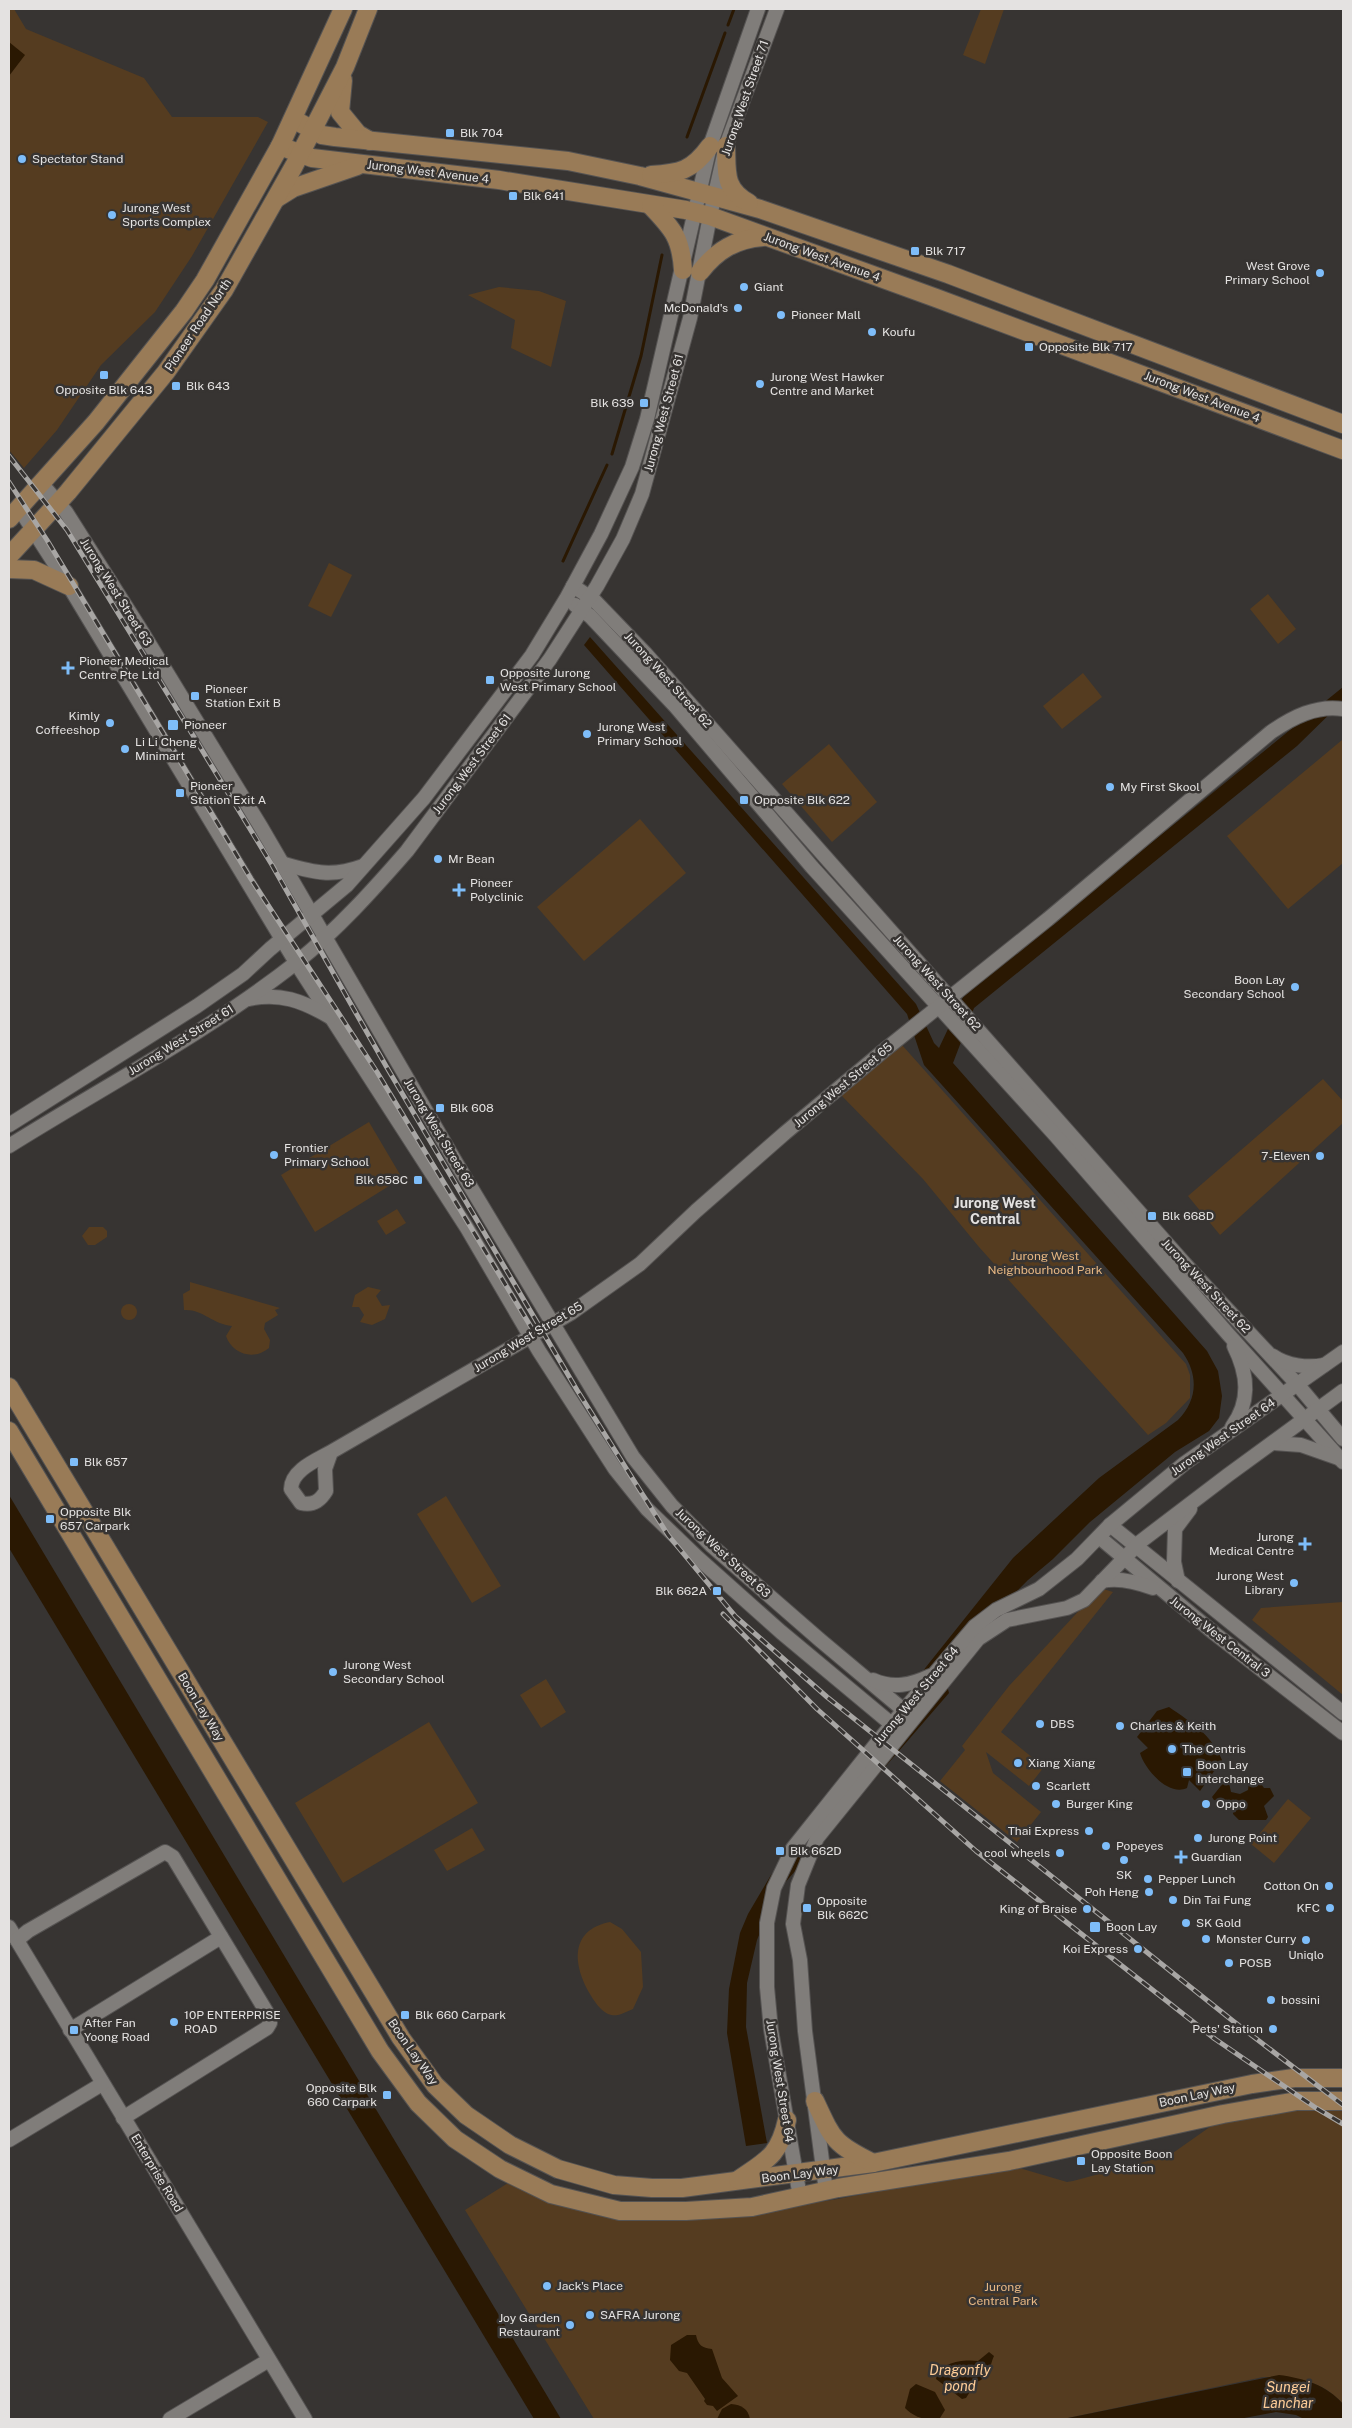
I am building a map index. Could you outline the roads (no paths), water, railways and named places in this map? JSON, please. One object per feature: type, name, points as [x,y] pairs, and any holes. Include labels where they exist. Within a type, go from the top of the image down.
[{"type":"main road","name":"Pioneer Road North","points":[[14,513],[96,422],[184,311],[204,280],[280,146],[343,9]]},
{"type":"main road","name":"Pioneer Road North","points":[[9,556],[58,503],[166,372],[224,290],[300,154],[344,67],[368,9]]},
{"type":"main road","points":[[344,67],[340,112],[358,134],[370,140]]},
{"type":"main road","name":"Jurong West Avenue 4","points":[[293,119],[322,135],[335,137],[568,161],[640,176],[760,209],[957,277],[1343,424]]},
{"type":"main road","name":"Jurong West Avenue 4","points":[[280,146],[312,158],[499,180],[702,215],[936,298],[1343,450]]},
{"type":"main road","points":[[640,176],[677,173],[692,166],[718,146],[730,187],[738,197],[760,209]]},
{"type":"main road","points":[[275,199],[293,188],[362,164]]},
{"type":"main road","points":[[651,206],[666,222],[680,243],[692,271],[738,241],[764,236]]},
{"type":"main road","points":[[9,569],[34,570],[69,586]]},
{"type":"main road","name":"Boon Lay Way","points":[[9,1388],[401,2038],[435,2085],[466,2115],[510,2146],[558,2169],[614,2186],[682,2188],[873,2163],[1096,2118],[1218,2090],[1294,2078],[1343,2078]]},
{"type":"main road","name":"Boon Lay Way","points":[[9,1431],[380,2051],[418,2103],[455,2138],[500,2169],[551,2194],[620,2211],[752,2208],[826,2192],[1009,2161],[1223,2114],[1296,2101],[1343,2101]]},
{"type":"main road","points":[[815,2101],[828,2130],[838,2144],[873,2163]]},
{"type":"main road","points":[[735,2182],[773,2153],[782,2140],[787,2120]]},
{"type":"street","name":"Jurong West Street 71","points":[[702,215],[718,146],[758,9]]},
{"type":"street","name":"Jurong West Street 71","points":[[718,146],[777,9]]},
{"type":"street","name":"Jurong West Street 61","points":[[9,1125],[197,1006],[242,974],[347,885],[368,864],[424,798],[532,655],[573,586],[616,503],[632,467],[648,419],[692,271],[702,215]]},
{"type":"street","name":"Jurong West Street 61","points":[[9,1146],[247,999],[297,962],[324,938],[383,880],[407,852],[550,659],[608,569],[642,494],[690,318],[692,271]]},
{"type":"street","name":"Jurong West Street 63","points":[[41,483],[58,503],[139,628],[633,1457],[672,1506],[712,1546],[858,1673],[909,1714]]},
{"type":"street","name":"Jurong West Street 63","points":[[14,513],[34,529],[297,962],[466,1228],[530,1337],[615,1469],[647,1510],[774,1626],[896,1728]]},
{"type":"street","name":"Jurong West Street 62","points":[[573,586],[590,597],[645,653],[1185,1264],[1297,1384],[1343,1439]]},
{"type":"street","name":"Jurong West Street 62","points":[[566,598],[582,610],[676,707],[812,868],[1069,1150],[1228,1334],[1283,1394],[1303,1420],[1342,1461]]},
{"type":"street","name":"Jurong West Street 65","points":[[330,1452],[530,1337],[640,1264],[696,1211],[785,1133],[1048,919],[1271,732],[1291,719],[1312,711],[1332,708],[1343,709]]},
{"type":"street","points":[[281,864],[320,874],[347,872],[368,864]]},
{"type":"street","points":[[247,999],[262,996],[283,996],[306,1004],[333,1018]]},
{"type":"street","points":[[1226,1435],[1242,1412],[1247,1392],[1239,1356],[1228,1334]]},
{"type":"street","points":[[1266,1351],[1276,1359],[1299,1366],[1310,1368],[1327,1364]]},
{"type":"street","name":"Jurong West Street 64","points":[[909,1714],[933,1674],[976,1626],[1002,1606],[1039,1589],[1077,1560],[1110,1525],[1184,1463],[1343,1352]]},
{"type":"street","name":"Jurong West Street 64","points":[[800,2197],[771,2030],[767,1987],[767,1923],[774,1888],[793,1848],[896,1728],[978,1639],[1007,1620],[1066,1608],[1084,1600],[1136,1546],[1343,1391]]},
{"type":"street","points":[[1273,1443],[1301,1445],[1342,1461]]},
{"type":"street","points":[[1178,1581],[1174,1562],[1175,1530],[1198,1498]]},
{"type":"street","name":"Jurong West Central 3","points":[[1110,1525],[1343,1713]]},
{"type":"street","name":"Jurong West Central 3","points":[[1099,1537],[1162,1592],[1343,1733]]},
{"type":"street","points":[[1102,1581],[1112,1579],[1129,1581],[1162,1592]]},
{"type":"street","points":[[858,1673],[885,1686],[916,1682],[933,1674]]},
{"type":"street","name":"Jurong West Street 64","points":[[826,2192],[805,2031],[800,1960],[793,1924],[798,1885],[817,1838],[896,1728]]},
{"type":"street","points":[[17,1940],[28,1931],[165,1852],[173,1857],[269,2016],[270,2023],[267,2028],[123,2118]]},
{"type":"street","name":"Enterprise Road","points":[[9,1927],[102,2084],[306,2419]]},
{"type":"street","points":[[70,2030],[221,1937]]},
{"type":"street","points":[[9,2140],[102,2084]]},
{"type":"street","points":[[170,2419],[269,2360]]},
{"type":"water","points":[[9,42],[25,55],[9,76]]},
{"type":"water","points":[[590,637],[916,1004],[934,1043],[939,1048],[964,995],[1343,687],[1343,701],[1297,746],[974,1008],[953,1063],[1207,1351],[1218,1371],[1222,1396],[1219,1418],[1209,1431],[1175,1452],[1090,1522],[1008,1600],[946,1682],[949,1693],[783,1885],[768,1913],[757,1940],[747,1983],[746,2027],[767,2143],[746,2146],[727,2033],[729,1989],[740,1933],[748,1914],[771,1875],[857,1764],[926,1667],[1013,1558],[1099,1478],[1178,1420],[1189,1405],[1194,1388],[1192,1370],[1183,1353],[924,1065],[907,1014],[584,645]]},
{"type":"water","points":[[9,1495],[561,2419],[534,2419],[9,1548]]},
{"type":"water","points":[[1169,1707],[1206,1736],[1218,1751],[1222,1760],[1200,1791],[1189,1780],[1187,1788],[1180,1790],[1165,1785],[1158,1780],[1142,1759],[1140,1753],[1148,1748],[1137,1737],[1157,1711]]},
{"type":"water","points":[[1253,1779],[1258,1780],[1264,1788],[1270,1788],[1274,1796],[1264,1806],[1268,1817],[1266,1820],[1239,1820],[1233,1814],[1234,1805],[1230,1801],[1214,1800],[1212,1797],[1224,1782],[1229,1783],[1231,1792],[1240,1794],[1248,1790],[1249,1782]]},
{"type":"water","points":[[687,2335],[696,2335],[701,2345],[712,2349],[722,2378],[738,2396],[717,2411],[713,2406],[707,2405],[687,2373],[679,2371],[670,2360],[671,2345]]},
{"type":"water","name":"Dragonfly pond","points":[[989,2352],[994,2356],[987,2375],[976,2382],[966,2398],[962,2399],[936,2379],[938,2373],[947,2365],[959,2361],[978,2361]]},
{"type":"water","name":"Sungei Lanchar","points":[[1279,2375],[1306,2380],[1330,2392],[1343,2404],[1343,2419],[1304,2419],[1296,2415],[1276,2412],[1239,2419],[1063,2419]]},
{"type":"water","name":"Dragonfly pond","points":[[916,2384],[935,2392],[945,2410],[940,2418],[921,2418],[905,2408],[910,2389]]},
{"type":"water","points":[[731,2404],[744,2408],[750,2419],[717,2419],[722,2409]]},
{"type":"waterway","points":[[728,25],[734,9]]},
{"type":"waterway","points":[[687,137],[725,33]]},
{"type":"waterway","points":[[612,454],[641,356],[662,255]]},
{"type":"waterway","points":[[563,561],[607,465]]},
{"type":"railway","points":[[9,456],[67,530],[183,719],[272,865],[386,1066],[577,1390],[668,1535],[736,1617],[827,1697],[1233,2021],[1343,2105]]},
{"type":"railway","points":[[9,482],[47,540],[251,879],[377,1072],[534,1332]]},
{"type":"railway","points":[[723,1614],[817,1709],[976,1851],[1215,2039],[1316,2108],[1343,2124]]},
{"type":"place","name":"Blk 704","points":[[450,133]]},
{"type":"place","name":"Spectator Stand","points":[[22,159]]},
{"type":"place","name":"Blk 641","points":[[513,196]]},
{"type":"place","name":"Jurong West Sports Complex","points":[[112,215]]},
{"type":"place","name":"Blk 717","points":[[915,251]]},
{"type":"place","name":"West Grove Primary School","points":[[1320,273]]},
{"type":"place","name":"Giant","points":[[744,287]]},
{"type":"place","name":"McDonald's","points":[[738,308]]},
{"type":"place","name":"Pioneer Mall","points":[[781,315]]},
{"type":"place","name":"Koufu","points":[[872,332]]},
{"type":"place","name":"Opposite Blk 717","points":[[1029,347]]},
{"type":"place","name":"Opposite Blk 643","points":[[104,375]]},
{"type":"place","name":"Jurong West Hawker Centre and Market","points":[[760,384]]},
{"type":"place","name":"Blk 643","points":[[176,386]]},
{"type":"place","name":"Blk 639","points":[[644,403]]},
{"type":"place","name":"Pioneer Medical Centre Pte Ltd","points":[[68,668]]},
{"type":"place","name":"Opposite Jurong West Primary School","points":[[490,680]]},
{"type":"place","name":"Pioneer Station Exit B","points":[[195,696]]},
{"type":"place","name":"Kimly Coffeeshop","points":[[110,723]]},
{"type":"place","name":"Pioneer","points":[[173,725]]},
{"type":"place","name":"Jurong West Primary School","points":[[587,734]]},
{"type":"place","name":"Li Li Cheng Minimart","points":[[125,749]]},
{"type":"place","name":"My First Skool","points":[[1110,787]]},
{"type":"place","name":"Pioneer Station Exit A","points":[[180,793]]},
{"type":"place","name":"Opposite Blk 622","points":[[744,800]]},
{"type":"place","name":"Mr Bean","points":[[438,859]]},
{"type":"place","name":"Pioneer Polyclinic","points":[[459,890]]},
{"type":"place","name":"Boon Lay Secondary School","points":[[1295,987]]},
{"type":"place","name":"Blk 608","points":[[440,1108]]},
{"type":"place","name":"Frontier Primary School","points":[[274,1155]]},
{"type":"place","name":"7-Eleven","points":[[1320,1156]]},
{"type":"place","name":"Blk 658C","points":[[418,1180]]},
{"type":"place","name":"Blk 668D","points":[[1152,1216]]},
{"type":"place","name":"Blk 657","points":[[74,1462]]},
{"type":"place","name":"Opposite Blk 657 Carpark","points":[[50,1519]]},
{"type":"place","name":"Jurong Medical Centre","points":[[1305,1544]]},
{"type":"place","name":"Jurong West Library","points":[[1294,1583]]},
{"type":"place","name":"Blk 662A","points":[[717,1591]]},
{"type":"place","name":"Jurong West Secondary School","points":[[333,1672]]},
{"type":"place","name":"DBS","points":[[1040,1724]]},
{"type":"place","name":"Charles & Keith","points":[[1120,1726]]},
{"type":"place","name":"The Centris","points":[[1172,1749]]},
{"type":"place","name":"Xiang Xiang","points":[[1018,1763]]},
{"type":"place","name":"Boon Lay Interchange","points":[[1187,1772]]},
{"type":"place","name":"Scarlett","points":[[1036,1786]]},
{"type":"place","name":"Burger King","points":[[1056,1804]]},
{"type":"place","name":"Oppo","points":[[1206,1804]]},
{"type":"place","name":"Thai Express","points":[[1089,1831]]},
{"type":"place","name":"Jurong Point","points":[[1198,1838]]},
{"type":"place","name":"Popeyes","points":[[1106,1846]]},
{"type":"place","name":"Blk 662D","points":[[780,1851]]},
{"type":"place","name":"cool wheels","points":[[1060,1853]]},
{"type":"place","name":"Guardian","points":[[1181,1857]]},
{"type":"place","name":"SK","points":[[1124,1860]]},
{"type":"place","name":"Pepper Lunch","points":[[1148,1879]]},
{"type":"place","name":"Cotton On","points":[[1329,1886]]},
{"type":"place","name":"Poh Heng","points":[[1149,1892]]},
{"type":"place","name":"Din Tai Fung","points":[[1173,1900]]},
{"type":"place","name":"Opposite Blk 662C","points":[[807,1908]]},
{"type":"place","name":"KFC","points":[[1330,1908]]},
{"type":"place","name":"King of Braise","points":[[1087,1909]]},
{"type":"place","name":"SK Gold","points":[[1186,1923]]},
{"type":"place","name":"Boon Lay","points":[[1095,1927]]},
{"type":"place","name":"Monster Curry","points":[[1206,1939]]},
{"type":"place","name":"Uniqlo","points":[[1306,1940]]},
{"type":"place","name":"Koi Express","points":[[1138,1949]]},
{"type":"place","name":"POSB","points":[[1229,1963]]},
{"type":"place","name":"bossini","points":[[1271,2000]]},
{"type":"place","name":"Blk 660 Carpark","points":[[405,2015]]},
{"type":"place","name":"10P ENTERPRISE ROAD","points":[[174,2022]]},
{"type":"place","name":"Pets' Station","points":[[1273,2029]]},
{"type":"place","name":"After Fan Yoong Road","points":[[74,2030]]},
{"type":"place","name":"Opposite Blk 660 Carpark","points":[[387,2095]]},
{"type":"place","name":"Opposite Boon Lay Station","points":[[1081,2161]]},
{"type":"place","name":"Jack's Place","points":[[547,2286]]},
{"type":"place","name":"SAFRA Jurong","points":[[590,2315]]},
{"type":"place","name":"Joy Garden Restaurant","points":[[570,2325]]},
{"type":"district","name":"Jurong West Central","points":[[995,1212]]},
{"type":"park label","name":"Jurong West Neighbourhood Park","points":[[1045,1263]]},
{"type":"park label","name":"Jurong Central Park","points":[[1003,2294]]}]
